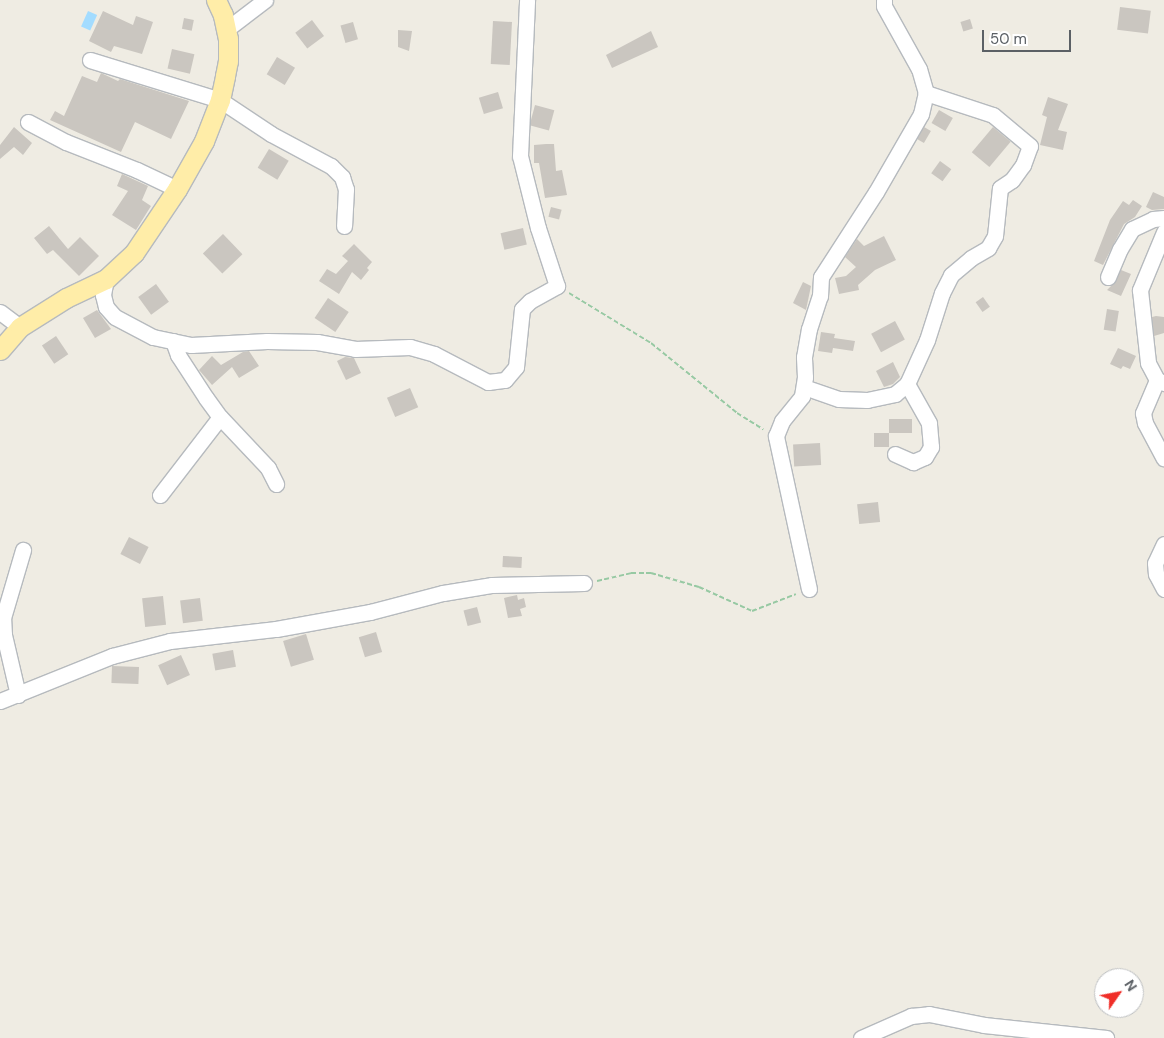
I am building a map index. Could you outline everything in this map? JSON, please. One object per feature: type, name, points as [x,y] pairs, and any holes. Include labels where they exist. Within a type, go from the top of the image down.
[{"type":"main road","points":[[0,350],[20,327],[66,298],[106,279],[134,253],[177,189],[204,141],[220,100],[228,61],[227,29],[216,0]]},
{"type":"street","points":[[227,29],[265,0]]},
{"type":"street","points":[[106,279],[103,295],[104,301],[115,317],[154,337],[191,345],[268,341],[317,342],[355,349],[410,347],[434,354],[488,382],[505,380],[516,366],[522,309],[530,301],[557,286],[538,228],[520,156],[527,0]]},
{"type":"street","points":[[809,589],[776,436],[782,421],[802,396],[808,329],[820,296],[821,277],[876,192],[921,114],[926,93],[919,69],[884,6],[884,0]]},
{"type":"street","points":[[90,60],[220,100],[265,130],[332,166],[340,173],[346,189],[344,226]]},
{"type":"street","points":[[804,387],[839,399],[867,400],[895,394],[907,384],[927,340],[942,293],[951,275],[971,258],[988,248],[995,236],[1000,188],[1012,180],[1023,165],[1030,146],[993,115],[926,93]]},
{"type":"street","points":[[28,122],[66,142],[137,170],[177,189]]},
{"type":"street","points":[[1108,278],[1120,249],[1132,229],[1147,222],[1164,218]]},
{"type":"street","points":[[1164,232],[1140,290],[1148,363],[1161,382],[1143,413],[1144,423],[1164,458]]},
{"type":"street","points":[[0,312],[20,327]]},
{"type":"street","points":[[173,341],[178,354],[220,417],[268,468],[276,484]]},
{"type":"street","points":[[894,454],[913,462],[925,457],[930,447],[929,423],[907,384]]},
{"type":"street","points":[[160,495],[220,417]]},
{"type":"street","points":[[1164,544],[1155,563],[1156,574],[1164,589]]},
{"type":"street","points":[[18,695],[4,635],[3,618],[23,550]]},
{"type":"street","points":[[0,702],[112,656],[170,641],[286,627],[370,612],[443,593],[492,585],[584,583]]},
{"type":"street","points":[[861,1038],[911,1016],[930,1014],[984,1025],[1106,1038]]},
{"type":"path","points":[[557,286],[651,344],[737,413],[776,436]]},
{"type":"path","points":[[584,583],[631,574],[651,573],[699,587],[752,611],[809,589]]},
{"type":"water","points":[[88,11],[97,15],[90,31],[81,27]]},
{"type":"building","points":[[1120,7],[1151,11],[1148,34],[1117,30]]},
{"type":"building","points":[[103,11],[133,25],[136,16],[153,22],[142,54],[114,46],[111,52],[89,41]]},
{"type":"building","points":[[184,18],[194,20],[192,31],[182,29]]},
{"type":"building","points":[[970,19],[973,29],[963,31],[960,22]]},
{"type":"building","points":[[312,20],[324,36],[307,49],[295,33]]},
{"type":"building","points":[[493,21],[512,22],[510,65],[491,64]]},
{"type":"building","points":[[353,22],[358,39],[345,43],[341,26]]},
{"type":"building","points":[[398,30],[412,31],[409,51],[398,47]]},
{"type":"building","points":[[651,31],[658,47],[612,68],[606,55]]},
{"type":"building","points":[[172,49],[194,54],[190,74],[168,68]]},
{"type":"building","points":[[277,57],[295,68],[285,85],[267,74]]},
{"type":"building","points":[[101,73],[118,81],[120,79],[189,101],[171,139],[135,122],[121,152],[50,120],[55,111],[64,116],[82,76],[97,82]]},
{"type":"building","points":[[498,92],[503,108],[484,114],[479,98]]},
{"type":"building","points":[[1048,97],[1068,104],[1058,130],[1067,132],[1063,150],[1040,145],[1047,117],[1042,115]]},
{"type":"building","points":[[535,105],[554,110],[549,130],[530,125]]},
{"type":"building","points":[[939,110],[953,118],[945,131],[932,123]]},
{"type":"building","points":[[14,127],[32,143],[23,155],[14,147],[0,159],[0,145]]},
{"type":"building","points":[[924,127],[931,131],[924,143],[917,139]]},
{"type":"building","points":[[993,127],[1011,142],[989,167],[972,152]]},
{"type":"building","points":[[554,144],[556,171],[562,170],[567,195],[545,198],[539,163],[534,163],[534,145]]},
{"type":"building","points":[[269,149],[289,161],[277,180],[258,168]]},
{"type":"building","points":[[940,161],[951,169],[943,181],[931,173]]},
{"type":"building","points":[[122,174],[148,186],[142,200],[151,206],[136,230],[112,215],[128,191],[117,186]]},
{"type":"building","points":[[1153,192],[1164,197],[1164,209],[1152,210],[1146,207]]},
{"type":"building","points":[[1133,200],[1142,206],[1135,217],[1124,224],[1103,265],[1094,261],[1110,220],[1123,201],[1129,205]]},
{"type":"building","points":[[551,207],[562,210],[559,220],[548,217]]},
{"type":"building","points":[[49,226],[68,249],[80,237],[99,256],[79,276],[53,250],[47,254],[34,238]]},
{"type":"building","points":[[523,228],[527,245],[504,250],[501,233]]},
{"type":"building","points":[[223,234],[242,254],[222,274],[203,253]]},
{"type":"building","points":[[884,236],[896,260],[875,270],[858,285],[859,290],[839,294],[835,278],[846,276],[856,267],[845,257],[857,239],[864,246]]},
{"type":"building","points":[[354,244],[372,262],[367,268],[369,270],[361,280],[352,272],[339,294],[319,281],[327,269],[336,274],[348,261],[342,256]]},
{"type":"building","points":[[1121,270],[1131,274],[1121,296],[1107,290],[1116,281]]},
{"type":"building","points":[[803,282],[811,286],[806,310],[793,303]]},
{"type":"building","points":[[156,284],[169,302],[151,315],[138,297]]},
{"type":"building","points":[[983,297],[990,307],[983,312],[976,302]]},
{"type":"building","points":[[328,298],[349,312],[335,332],[315,318]]},
{"type":"building","points":[[1107,309],[1119,311],[1116,332],[1104,330]]},
{"type":"building","points":[[97,310],[111,329],[95,338],[83,318]]},
{"type":"building","points":[[1152,317],[1164,317],[1164,333],[1154,336]]},
{"type":"building","points":[[895,321],[905,340],[881,352],[871,334]]},
{"type":"building","points":[[821,332],[835,334],[834,338],[855,341],[853,351],[833,348],[832,353],[818,351]]},
{"type":"building","points":[[56,336],[68,354],[54,364],[42,346]]},
{"type":"building","points":[[1118,348],[1136,356],[1130,369],[1123,366],[1121,369],[1110,364]]},
{"type":"building","points":[[249,351],[259,366],[239,378],[232,367],[212,385],[199,370],[212,356],[221,365],[243,352]]},
{"type":"building","points":[[345,357],[354,358],[361,373],[346,380],[337,361]]},
{"type":"building","points":[[893,362],[900,377],[893,384],[884,387],[876,371]]},
{"type":"building","points":[[410,388],[418,407],[395,417],[387,398]]},
{"type":"building","points":[[889,419],[912,419],[912,433],[889,433]]},
{"type":"building","points":[[874,433],[889,433],[889,447],[874,447]]},
{"type":"building","points":[[820,443],[821,465],[794,466],[793,444]]},
{"type":"building","points":[[878,502],[880,522],[859,524],[857,504]]},
{"type":"building","points":[[129,537],[149,547],[140,564],[120,554]]},
{"type":"building","points":[[503,556],[522,557],[521,568],[502,567]]},
{"type":"building","points":[[517,595],[518,600],[524,598],[526,607],[520,609],[522,616],[508,618],[504,598]]},
{"type":"building","points":[[163,596],[166,625],[145,627],[142,598]]},
{"type":"building","points":[[200,598],[203,621],[183,623],[180,600]]},
{"type":"building","points":[[477,607],[481,622],[468,626],[463,611]]},
{"type":"building","points":[[376,632],[382,652],[365,657],[359,637]]},
{"type":"building","points":[[306,634],[314,660],[291,667],[283,641]]},
{"type":"building","points":[[233,650],[236,667],[215,670],[212,654]]},
{"type":"building","points":[[181,655],[190,675],[167,685],[158,665]]},
{"type":"building","points":[[112,666],[139,667],[138,684],[111,683]]}]
